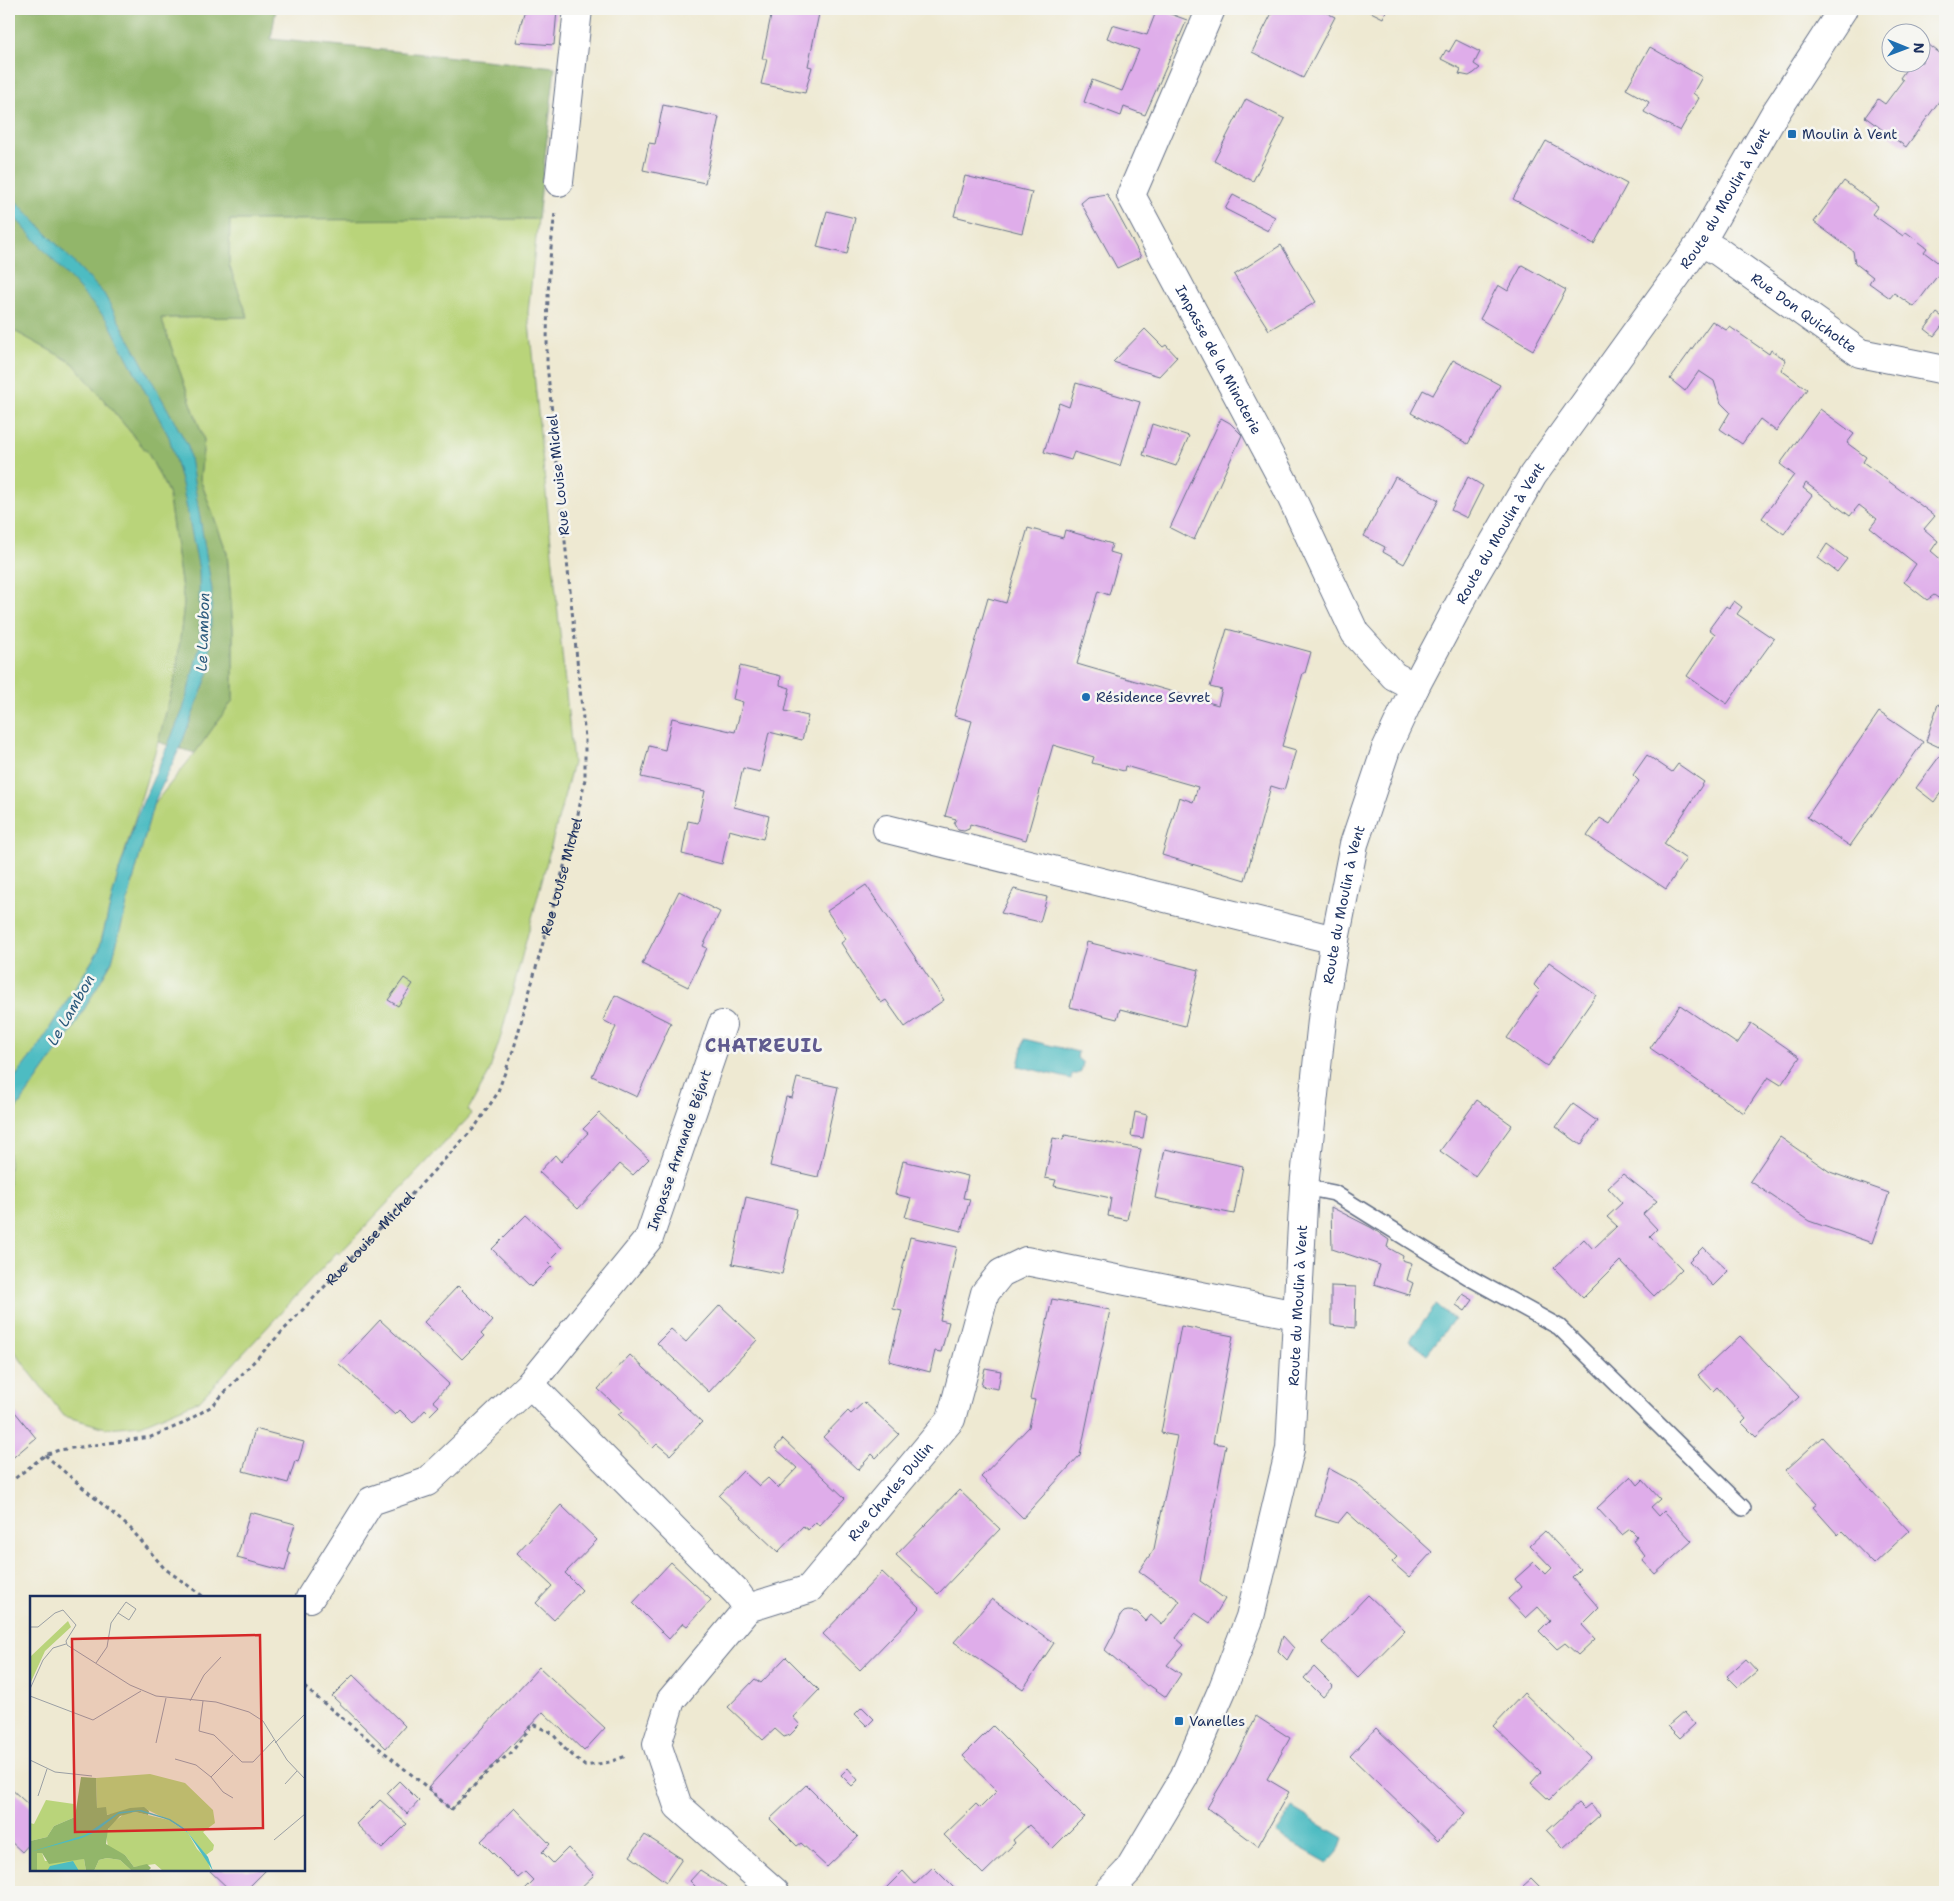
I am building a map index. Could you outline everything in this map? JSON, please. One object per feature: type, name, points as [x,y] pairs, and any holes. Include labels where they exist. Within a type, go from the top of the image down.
[{"type":"street","points":[[559,182],[578,9]]},
{"type":"street","name":"Impasse de la Minoterie","points":[[1211,9],[1131,195],[1287,488],[1355,634],[1394,676],[1415,687]]},
{"type":"street","name":"Route du Moulin à Vent","points":[[1108,1892],[1128,1871],[1184,1776],[1223,1688],[1250,1617],[1290,1449],[1304,1187],[1323,1011],[1354,844],[1386,749],[1415,687],[1473,578],[1533,475],[1700,242],[1774,115],[1842,9]]},
{"type":"street","name":"Rue Don Quichotte","points":[[1700,242],[1719,252],[1860,353],[1945,370]]},
{"type":"street","points":[[888,829],[1335,940]]},
{"type":"street","name":"Impasse Armande Béjart","points":[[310,1598],[371,1501],[427,1482],[530,1384],[649,1238],[722,1025]]},
{"type":"street","name":"Rue Charles Dullin","points":[[748,1608],[809,1589],[951,1419],[985,1293],[1001,1273],[1026,1261],[1296,1314]]},
{"type":"street","points":[[530,1384],[737,1593],[748,1608],[671,1700],[657,1744],[678,1806],[775,1892]]},
{"type":"lane","points":[[1304,1187],[1334,1193],[1472,1279],[1558,1327],[1743,1508]]},
{"type":"path","name":"Rue Louise Michel","points":[[9,1483],[45,1455],[59,1450],[151,1437],[182,1424],[212,1406],[475,1127],[497,1094],[514,1048],[577,819],[585,779],[585,738],[547,364],[546,304],[559,182]]},
{"type":"path","points":[[45,1455],[131,1528],[164,1568],[203,1596]]},
{"type":"path","points":[[305,1688],[428,1788],[451,1810],[491,1768],[511,1753],[532,1724],[552,1733],[565,1749],[585,1766],[610,1762],[657,1744]]},
{"type":"green space","points":[[9,9],[276,9],[271,39],[555,67],[538,219],[230,220],[229,265],[248,317],[161,318],[204,440],[200,479],[227,553],[233,629],[233,700],[195,753],[158,742],[176,675],[184,603],[168,492],[148,453],[73,363],[9,328]]},
{"type":"green space","points":[[538,219],[528,313],[573,763],[500,1039],[488,1075],[468,1110],[472,1114],[339,1254],[337,1252],[200,1400],[141,1425],[106,1428],[64,1416],[9,1343],[9,1117],[74,1027],[112,961],[153,805],[195,753],[233,700],[233,629],[227,553],[200,479],[204,440],[161,318],[248,317],[229,265],[229,220]]},
{"type":"green space","points":[[9,328],[73,363],[148,453],[168,492],[184,603],[176,675],[117,878],[99,950],[36,1050],[9,1085]]},
{"type":"water","name":"Le Lambon","points":[[9,188],[14,199],[104,294],[188,446],[212,590],[209,672],[181,745],[153,805],[112,961],[74,1027],[9,1117],[9,1085],[36,1050],[99,950],[117,878],[136,818],[183,710],[200,645],[199,570],[182,484],[169,437],[108,321],[9,211]]},
{"type":"water","points":[[1024,1039],[1078,1052],[1077,1058],[1083,1063],[1081,1071],[1077,1074],[1072,1074],[1071,1079],[1018,1066]]},
{"type":"water","points":[[1436,1305],[1454,1319],[1427,1354],[1409,1341]]},
{"type":"water","points":[[1292,1808],[1343,1838],[1338,1852],[1328,1863],[1276,1834]]},
{"type":"building","points":[[525,9],[557,10],[554,45],[516,42]]},
{"type":"building","points":[[763,9],[820,9],[808,66],[812,67],[805,93],[761,84],[767,59],[762,59],[772,11]]},
{"type":"building","points":[[1157,9],[1187,20],[1145,115],[1124,107],[1121,116],[1084,102],[1092,80],[1122,91],[1139,50],[1107,38],[1112,25],[1147,35]]},
{"type":"building","points":[[1274,9],[1319,9],[1335,17],[1303,78],[1252,52]]},
{"type":"building","points":[[1365,9],[1387,9],[1383,18]]},
{"type":"building","points":[[1456,40],[1480,52],[1474,64],[1480,68],[1469,76],[1459,74],[1461,69],[1441,59],[1446,50],[1449,52]]},
{"type":"building","points":[[1650,47],[1702,77],[1693,93],[1699,98],[1680,131],[1644,112],[1649,102],[1626,89]]},
{"type":"building","points":[[1932,47],[1945,57],[1945,93],[1906,147],[1865,117],[1878,99],[1885,104],[1903,80],[1900,78],[1904,72],[1932,72]]},
{"type":"building","points":[[1246,99],[1285,119],[1253,181],[1214,161]]},
{"type":"building","points":[[663,105],[719,117],[705,183],[643,170],[649,143],[655,144]]},
{"type":"building","points":[[1546,141],[1627,184],[1594,244],[1513,199]]},
{"type":"building","points":[[965,176],[1032,192],[1022,233],[954,216]]},
{"type":"building","points":[[1844,181],[1878,206],[1872,214],[1903,236],[1906,232],[1927,248],[1924,252],[1944,267],[1914,307],[1894,293],[1890,298],[1869,283],[1873,277],[1855,263],[1853,251],[1814,222]]},
{"type":"building","points":[[1107,194],[1141,257],[1117,268],[1081,203],[1088,197]]},
{"type":"building","points":[[1233,195],[1275,217],[1268,231],[1225,209]]},
{"type":"building","points":[[827,211],[855,218],[847,254],[817,247]]},
{"type":"building","points":[[1281,245],[1316,302],[1269,330],[1234,275]]},
{"type":"building","points":[[1522,265],[1566,290],[1533,350],[1480,319],[1498,285],[1508,291]]},
{"type":"building","points":[[1937,313],[1945,319],[1945,322],[1934,336],[1925,329]]},
{"type":"building","points":[[1712,321],[1726,330],[1730,327],[1769,354],[1771,350],[1786,360],[1781,370],[1807,389],[1776,431],[1760,419],[1742,444],[1720,429],[1730,412],[1721,403],[1714,381],[1699,371],[1685,391],[1670,379]]},
{"type":"building","points":[[1145,329],[1163,347],[1166,345],[1177,357],[1159,376],[1113,362]]},
{"type":"building","points":[[1453,360],[1500,385],[1468,444],[1411,413],[1423,390],[1433,395]]},
{"type":"building","points":[[1076,383],[1140,402],[1120,466],[1074,452],[1071,460],[1044,452],[1059,403],[1069,407]]},
{"type":"building","points":[[1820,409],[1854,434],[1847,443],[1866,457],[1863,462],[1935,516],[1924,529],[1938,541],[1931,551],[1945,563],[1945,603],[1934,595],[1927,600],[1904,582],[1916,564],[1870,528],[1877,519],[1859,505],[1850,516],[1806,483],[1803,488],[1812,495],[1784,534],[1762,518],[1794,475],[1780,464]]},
{"type":"building","points":[[1221,418],[1230,423],[1242,435],[1194,540],[1170,528]]},
{"type":"building","points":[[1152,424],[1189,436],[1176,466],[1143,455]]},
{"type":"building","points":[[1395,477],[1439,500],[1404,564],[1383,552],[1385,547],[1364,536]]},
{"type":"building","points":[[1468,477],[1483,486],[1467,518],[1451,510]]},
{"type":"building","name":"Résidence Sevret","points":[[1028,528],[1063,538],[1065,530],[1112,544],[1110,552],[1120,555],[1109,595],[1098,591],[1077,664],[1218,705],[1222,690],[1210,687],[1227,629],[1311,652],[1282,746],[1296,750],[1284,790],[1271,786],[1245,880],[1162,855],[1179,797],[1193,802],[1198,787],[1125,766],[1124,771],[1092,763],[1094,757],[1053,745],[1026,840],[970,824],[969,829],[964,831],[958,830],[954,823],[956,819],[945,816],[972,721],[954,716],[988,598],[1006,603]]},
{"type":"building","points":[[1827,544],[1847,559],[1837,572],[1818,558]]},
{"type":"building","points":[[1734,601],[1742,607],[1737,614],[1774,639],[1727,704],[1687,676],[1715,634],[1709,629],[1726,606],[1729,608]]},
{"type":"building","points":[[740,666],[781,676],[780,685],[790,688],[785,711],[808,716],[802,740],[769,732],[760,772],[743,768],[734,807],[769,816],[763,839],[729,830],[722,864],[682,854],[688,821],[698,823],[705,791],[641,777],[649,746],[665,750],[672,718],[735,732],[743,702],[733,699]]},
{"type":"building","points":[[1938,704],[1945,709],[1945,738],[1939,747],[1926,741]]},
{"type":"building","points":[[1879,712],[1923,742],[1850,846],[1807,817]]},
{"type":"building","points":[[1945,749],[1945,787],[1934,802],[1916,788]]},
{"type":"building","points":[[1647,755],[1672,772],[1678,764],[1704,782],[1664,844],[1686,859],[1666,889],[1587,836],[1600,818],[1610,824],[1639,781],[1633,775]]},
{"type":"building","points":[[866,885],[944,1000],[905,1027],[886,1000],[881,1003],[861,974],[841,943],[846,939],[827,911]]},
{"type":"building","points":[[1014,889],[1047,897],[1040,922],[1001,913]]},
{"type":"building","points":[[679,891],[720,912],[703,946],[707,948],[688,987],[642,964]]},
{"type":"building","points":[[1087,942],[1199,970],[1185,1026],[1120,1009],[1117,1019],[1070,1007]]},
{"type":"building","points":[[1549,962],[1596,995],[1547,1066],[1507,1038],[1540,991],[1534,985]]},
{"type":"building","points":[[404,978],[413,984],[398,1006],[388,1000]]},
{"type":"building","points":[[615,995],[671,1023],[637,1097],[592,1076],[616,1027],[603,1020]]},
{"type":"building","points":[[1680,1005],[1737,1044],[1751,1023],[1800,1057],[1781,1085],[1768,1077],[1744,1113],[1650,1048]]},
{"type":"building","points":[[797,1078],[838,1087],[818,1177],[770,1166],[786,1097],[792,1098]]},
{"type":"building","points":[[1477,1100],[1512,1125],[1475,1176],[1440,1151]]},
{"type":"building","points":[[1573,1104],[1597,1121],[1581,1145],[1556,1127]]},
{"type":"building","points":[[1135,1112],[1147,1115],[1143,1138],[1131,1136]]},
{"type":"building","points":[[599,1113],[649,1159],[633,1175],[620,1164],[578,1209],[539,1172],[555,1155],[561,1162],[588,1133],[583,1129]]},
{"type":"building","points":[[1065,1135],[1141,1149],[1127,1220],[1108,1216],[1111,1198],[1054,1186],[1056,1180],[1045,1178],[1053,1138],[1063,1140]]},
{"type":"building","points":[[1780,1137],[1830,1172],[1889,1193],[1872,1243],[1809,1221],[1750,1181]]},
{"type":"building","points":[[1165,1149],[1243,1166],[1234,1214],[1155,1198]]},
{"type":"building","points":[[903,1161],[968,1176],[963,1198],[970,1199],[961,1231],[905,1217],[911,1198],[895,1194]]},
{"type":"building","points":[[1623,1174],[1657,1201],[1643,1214],[1657,1229],[1650,1236],[1682,1269],[1654,1296],[1620,1261],[1583,1298],[1554,1268],[1584,1239],[1593,1249],[1617,1226],[1607,1217],[1622,1203],[1608,1188]]},
{"type":"building","points":[[746,1197],[797,1209],[782,1274],[732,1264]]},
{"type":"building","points":[[1331,1207],[1372,1228],[1389,1240],[1387,1247],[1403,1256],[1402,1260],[1412,1263],[1407,1280],[1413,1283],[1409,1295],[1374,1284],[1380,1265],[1332,1249]]},
{"type":"building","points":[[526,1215],[562,1248],[548,1262],[552,1266],[531,1287],[492,1249]]},
{"type":"building","points":[[910,1237],[957,1247],[940,1320],[949,1322],[941,1352],[935,1351],[930,1372],[889,1361],[902,1311],[893,1309]]},
{"type":"building","points":[[1703,1247],[1728,1271],[1713,1286],[1689,1261]]},
{"type":"building","points":[[458,1286],[493,1321],[481,1334],[484,1337],[462,1359],[424,1322]]},
{"type":"building","points":[[1331,1286],[1356,1287],[1355,1328],[1331,1325]]},
{"type":"building","points":[[1463,1294],[1473,1300],[1465,1311],[1456,1305]]},
{"type":"building","points":[[1052,1299],[1110,1310],[1080,1455],[1023,1518],[981,1477],[1029,1427],[1035,1400],[1030,1399]]},
{"type":"building","points":[[720,1305],[757,1340],[709,1392],[657,1343],[671,1329],[686,1342]]},
{"type":"building","points":[[380,1320],[449,1384],[433,1401],[439,1406],[430,1415],[425,1410],[413,1423],[400,1410],[395,1415],[339,1364]]},
{"type":"building","points":[[1181,1326],[1233,1336],[1213,1443],[1226,1445],[1200,1581],[1225,1599],[1210,1623],[1195,1613],[1176,1638],[1184,1645],[1167,1665],[1181,1674],[1166,1697],[1149,1685],[1147,1686],[1105,1650],[1124,1612],[1137,1612],[1146,1621],[1151,1615],[1162,1625],[1180,1601],[1139,1571],[1154,1549],[1177,1436],[1161,1433]]},
{"type":"building","points":[[1740,1336],[1799,1397],[1756,1437],[1742,1423],[1746,1419],[1717,1387],[1713,1391],[1698,1375]]},
{"type":"building","points":[[630,1355],[702,1422],[670,1455],[657,1444],[653,1448],[618,1414],[622,1411],[598,1389]]},
{"type":"building","points":[[985,1368],[1001,1371],[998,1389],[981,1386]]},
{"type":"building","points":[[864,1402],[899,1434],[876,1458],[872,1454],[858,1470],[823,1437],[848,1411],[851,1414]]},
{"type":"building","points":[[11,1407],[36,1438],[9,1461],[9,1409]]},
{"type":"building","points":[[255,1429],[304,1442],[298,1462],[295,1461],[288,1483],[243,1471]]},
{"type":"building","points":[[1822,1437],[1909,1531],[1874,1564],[1842,1531],[1838,1535],[1813,1507],[1817,1504],[1786,1470]]},
{"type":"building","points":[[783,1439],[845,1498],[819,1526],[816,1522],[808,1530],[803,1526],[778,1552],[719,1496],[743,1471],[759,1486],[768,1478],[778,1488],[797,1468],[775,1448]]},
{"type":"building","points":[[1328,1468],[1356,1483],[1432,1552],[1409,1577],[1392,1562],[1397,1557],[1347,1512],[1338,1523],[1315,1516]]},
{"type":"building","points":[[1631,1476],[1638,1485],[1643,1480],[1660,1499],[1651,1507],[1659,1516],[1664,1511],[1692,1541],[1655,1574],[1642,1560],[1645,1556],[1633,1541],[1637,1536],[1630,1529],[1622,1535],[1597,1508]]},
{"type":"building","points":[[959,1490],[1000,1529],[938,1594],[896,1555]]},
{"type":"building","points":[[561,1505],[597,1540],[565,1573],[582,1590],[554,1620],[536,1603],[552,1586],[517,1553]]},
{"type":"building","points":[[250,1512],[295,1524],[287,1551],[290,1553],[285,1571],[237,1558]]},
{"type":"building","points":[[1545,1531],[1580,1569],[1572,1577],[1599,1608],[1582,1625],[1595,1639],[1578,1655],[1565,1643],[1557,1649],[1539,1631],[1550,1620],[1538,1607],[1526,1618],[1508,1599],[1521,1587],[1515,1579],[1534,1562],[1546,1574],[1552,1568],[1530,1545]]},
{"type":"building","points":[[671,1562],[711,1600],[687,1626],[683,1623],[669,1639],[633,1603]]},
{"type":"building","points":[[882,1572],[920,1608],[860,1670],[823,1634]]},
{"type":"building","points":[[1368,1595],[1405,1630],[1358,1678],[1322,1643]]},
{"type":"building","points":[[992,1599],[1054,1643],[1023,1689],[954,1642]]},
{"type":"building","points":[[1283,1636],[1294,1648],[1287,1660],[1278,1651]]},
{"type":"building","points":[[786,1657],[819,1690],[793,1717],[800,1725],[790,1735],[784,1737],[775,1729],[763,1740],[728,1707],[755,1679],[761,1683]]},
{"type":"building","points":[[1746,1659],[1757,1671],[1738,1687],[1727,1676]]},
{"type":"building","points":[[539,1667],[605,1728],[584,1751],[543,1712],[451,1810],[428,1788]]},
{"type":"building","points":[[1314,1667],[1333,1686],[1323,1697],[1304,1678]]},
{"type":"building","points":[[353,1675],[405,1726],[386,1748],[332,1696]]},
{"type":"building","points":[[1524,1693],[1591,1757],[1549,1800],[1531,1783],[1541,1772],[1493,1726]]},
{"type":"building","points":[[862,1707],[874,1719],[867,1726],[855,1714]]},
{"type":"building","points":[[1684,1712],[1695,1724],[1680,1738],[1668,1726]]},
{"type":"building","points":[[1256,1716],[1290,1738],[1267,1779],[1289,1792],[1258,1846],[1207,1808],[1235,1761]]},
{"type":"building","points":[[993,1726],[1084,1817],[1053,1848],[1029,1825],[1013,1840],[1015,1843],[983,1874],[944,1835],[976,1804],[980,1808],[997,1791],[963,1756]]},
{"type":"building","points":[[1376,1728],[1465,1813],[1438,1841],[1350,1756]]},
{"type":"building","points":[[848,1768],[858,1780],[852,1786],[841,1775]]},
{"type":"building","points":[[399,1781],[419,1801],[407,1814],[387,1793]]},
{"type":"building","points":[[806,1785],[858,1837],[827,1867],[801,1843],[797,1846],[770,1819]]},
{"type":"building","points":[[9,1787],[30,1806],[30,1843],[22,1852],[9,1840]]},
{"type":"building","points":[[380,1800],[407,1824],[382,1849],[356,1824]]},
{"type":"building","points":[[1578,1803],[1584,1809],[1590,1804],[1600,1815],[1563,1848],[1547,1831]]},
{"type":"building","points":[[515,1808],[550,1844],[542,1852],[553,1863],[568,1848],[594,1875],[576,1892],[523,1892],[534,1881],[525,1872],[518,1878],[481,1841]]},
{"type":"building","points":[[645,1835],[682,1859],[666,1882],[630,1856]]},
{"type":"building","points":[[933,1867],[958,1892],[882,1892],[903,1871],[915,1884]]},
{"type":"building","points":[[700,1870],[731,1892],[701,1892],[690,1881]]},
{"type":"building","points":[[210,1871],[265,1871],[244,1892],[232,1892]]},
{"type":"building","points":[[1531,1878],[1545,1892],[1528,1892],[1522,1886]]},
{"type":"place","name":"Moulin à Vent","points":[[1792,134]]},
{"type":"place","name":"Résidence Sevret","points":[[1086,697]]},
{"type":"place","name":"Vanelles","points":[[1179,1721]]},
{"type":"district","name":"CHATREUIL","points":[[764,1045]]}]
